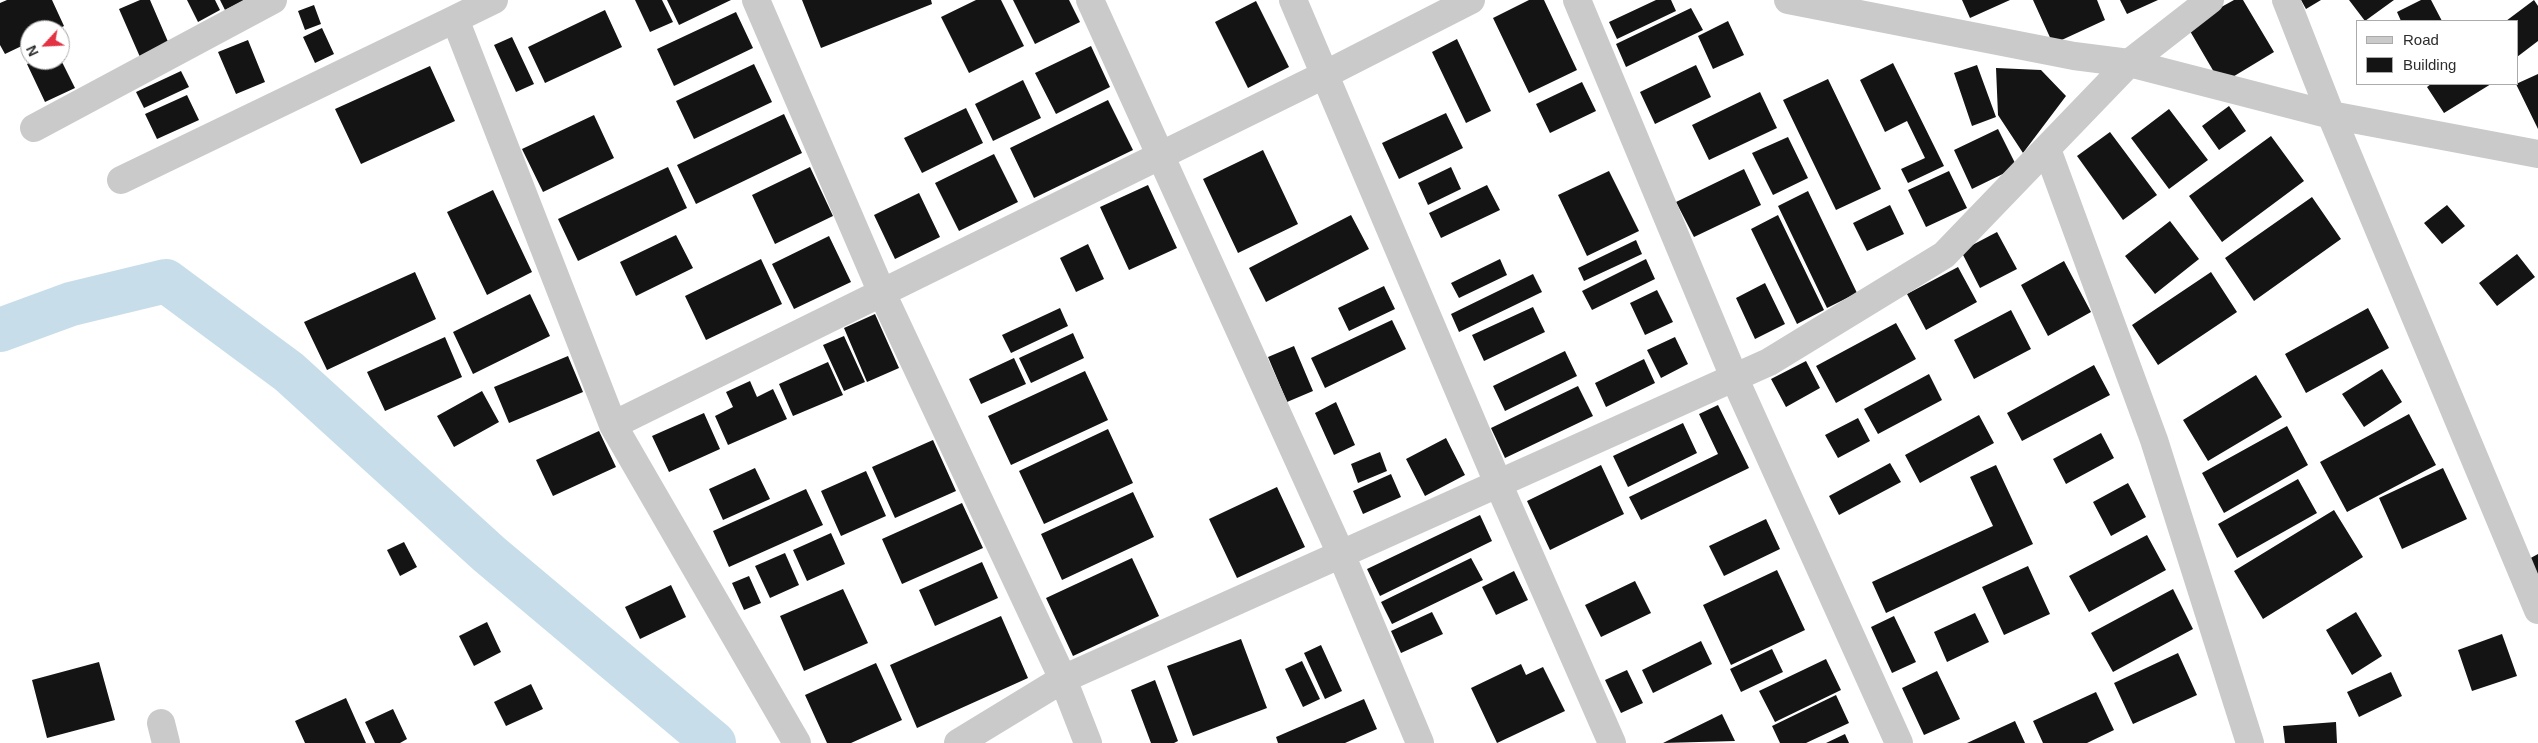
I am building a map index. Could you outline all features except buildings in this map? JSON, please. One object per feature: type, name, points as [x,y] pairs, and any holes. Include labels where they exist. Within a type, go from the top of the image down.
[{"type":"street","points":[[34,128],[273,0]]},
{"type":"street","points":[[121,180],[494,0]]},
{"type":"street","points":[[756,0],[882,293],[1063,679],[1088,743]]},
{"type":"street","points":[[1090,0],[1341,554],[1420,743]]},
{"type":"street","points":[[1293,0],[1498,483],[1612,743]]},
{"type":"street","points":[[613,425],[1324,76],[1471,0]]},
{"type":"street","points":[[1577,0],[1734,377],[1899,743]]},
{"type":"street","points":[[1788,0],[2074,56],[2129,63],[2331,115],[2538,154]]},
{"type":"street","points":[[958,743],[1063,679],[1768,362],[1944,255],[2129,63],[2210,0]]},
{"type":"street","points":[[2286,0],[2331,115],[2538,610]]},
{"type":"street","points":[[455,18],[613,425],[797,743]]},
{"type":"street","points":[[2047,149],[2154,440],[2250,743]]},
{"type":"waterway","points":[[0,330],[71,304],[166,281],[289,372],[489,554],[714,743]]}]
